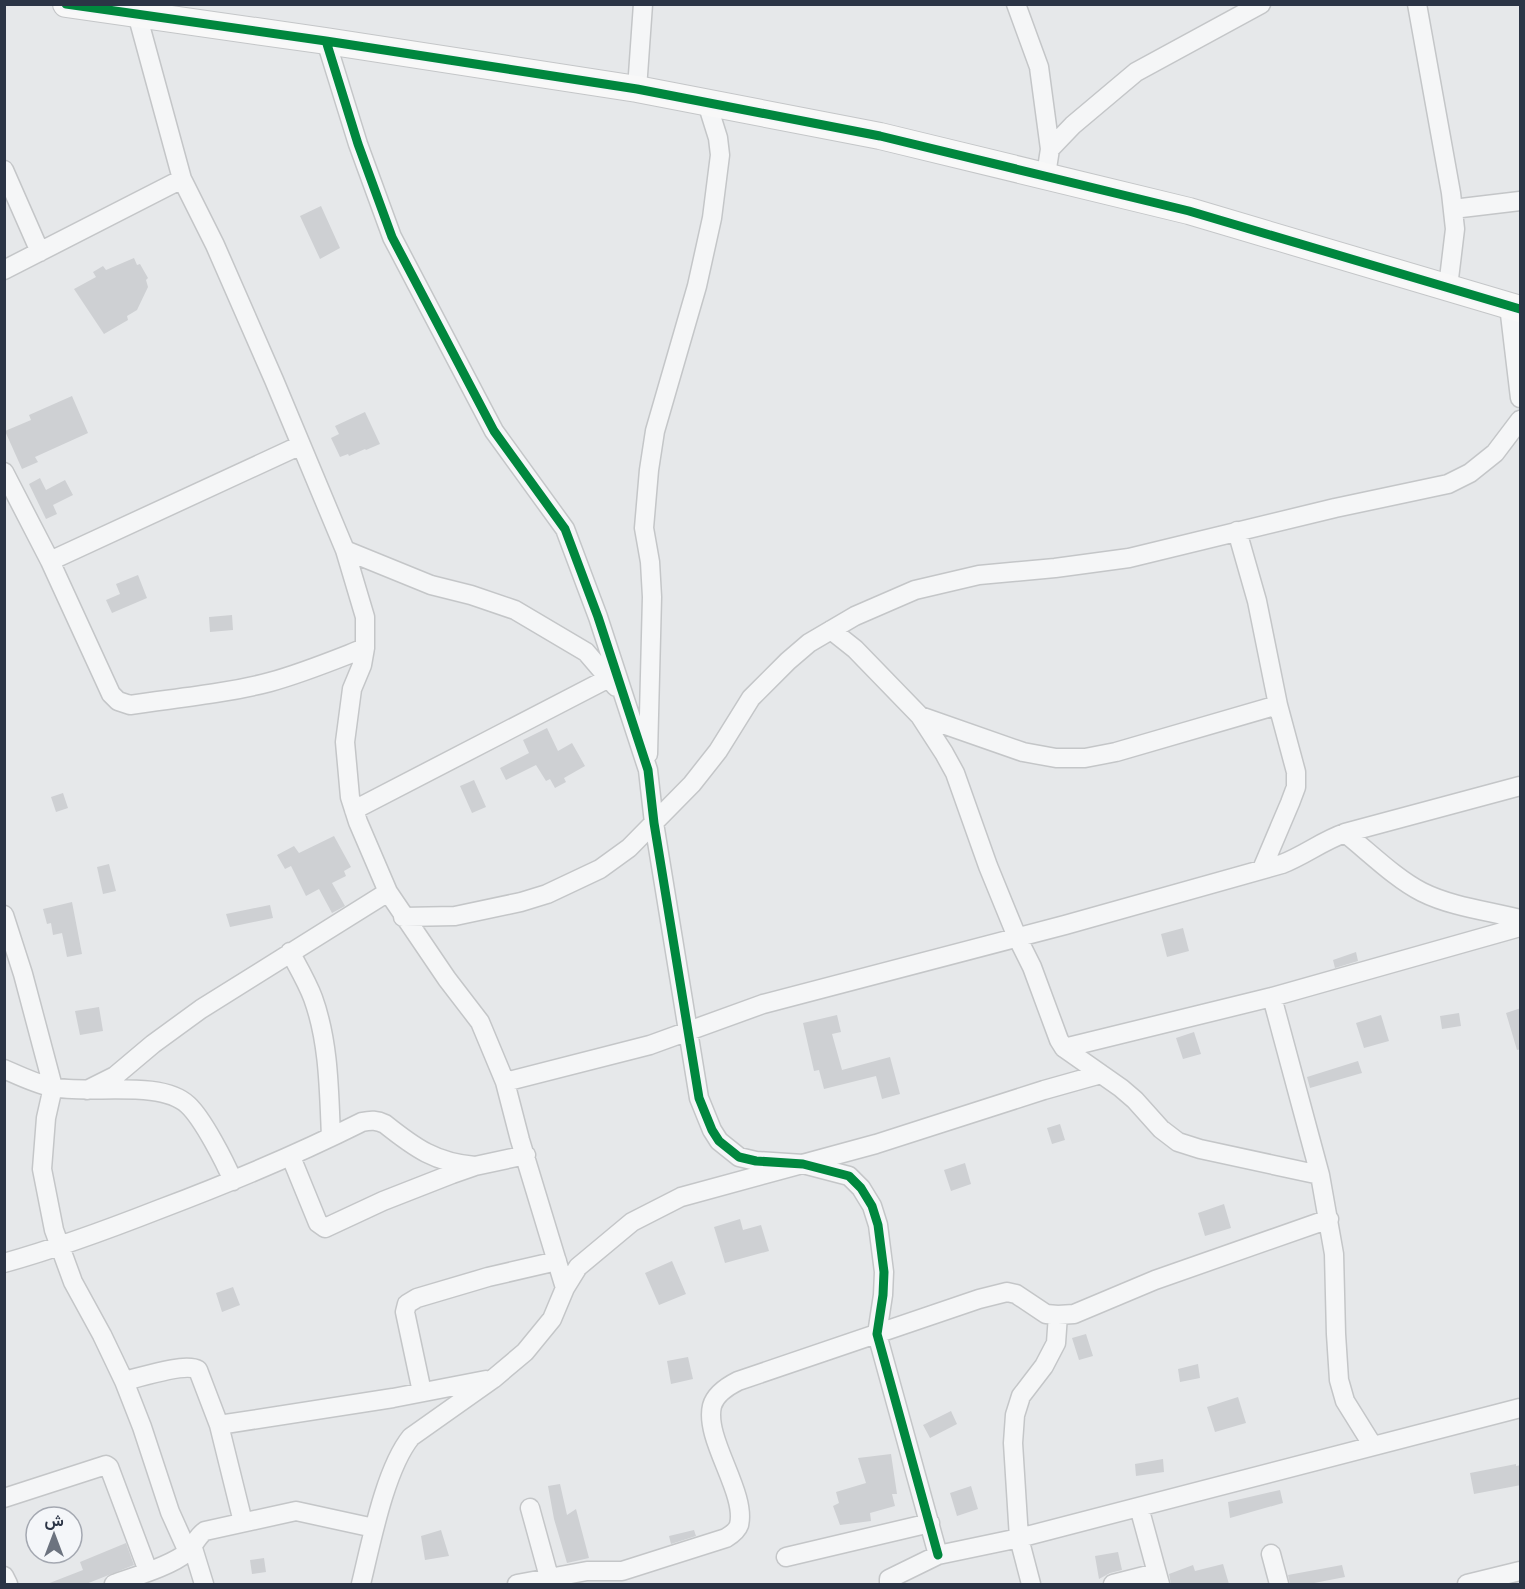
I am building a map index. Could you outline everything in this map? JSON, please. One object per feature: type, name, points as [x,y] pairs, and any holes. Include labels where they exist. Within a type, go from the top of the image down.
[{"type":"street","points":[[66,4],[327,41],[637,89],[880,136],[1189,212],[1515,308],[1521,398]]},
{"type":"street","points":[[637,89],[643,4]]},
{"type":"street","points":[[1016,4],[1039,67],[1050,149],[1046,175]]},
{"type":"street","points":[[1050,149],[1073,125],[1136,72],[1262,4]]},
{"type":"street","points":[[1417,4],[1453,210],[1455,229],[1448,287]]},
{"type":"street","points":[[137,14],[182,179],[219,255],[345,550],[365,617],[365,648],[362,665],[351,689],[346,724],[350,797],[354,810],[388,892],[447,980],[480,1022],[506,1082],[565,1288]]},
{"type":"street","points":[[327,41],[358,144],[392,237],[494,431],[565,529],[598,617],[648,771]]},
{"type":"street","points":[[707,103],[718,138],[720,155],[712,218],[697,286],[655,431],[644,528],[650,562],[652,597],[648,771],[654,823],[699,1098],[708,1122],[719,1141],[739,1157],[756,1161],[803,1164],[849,1176],[861,1188],[872,1206],[878,1225],[884,1272],[877,1334],[938,1555]]},
{"type":"street","points":[[4,170],[40,252]]},
{"type":"street","points":[[4,270],[182,179]]},
{"type":"street","points":[[1453,210],[1521,201]]},
{"type":"street","points":[[404,917],[455,916],[521,902],[547,894],[600,869],[629,848],[692,784],[718,751],[751,698],[788,661],[809,643],[855,616],[915,590],[979,575],[1129,558],[1237,531],[1448,484],[1470,473],[1495,453],[1521,420]]},
{"type":"street","points":[[50,561],[301,445]]},
{"type":"street","points":[[4,472],[50,561],[111,694],[118,701],[130,705],[202,695],[269,682],[303,672],[365,648]]},
{"type":"street","points":[[1237,531],[1257,601],[1278,705],[1294,764],[1296,787],[1262,870]]},
{"type":"street","points":[[345,550],[431,585],[515,610],[586,652],[623,695]]},
{"type":"street","points":[[831,630],[855,649],[920,716],[955,773],[988,866],[1064,1048],[1135,1100],[1161,1129],[1178,1142],[1200,1149],[1320,1175]]},
{"type":"street","points":[[354,810],[609,678]]},
{"type":"street","points":[[920,716],[1023,752],[1056,758],[1085,758],[1116,752],[1278,705]]},
{"type":"street","points":[[506,1082],[650,1045],[763,1004],[1262,870],[1292,860],[1320,843],[1345,833],[1521,786]]},
{"type":"street","points":[[1345,833],[1421,892],[1521,919]]},
{"type":"street","points":[[87,1090],[115,1076],[153,1044],[201,1009],[388,892]]},
{"type":"street","points":[[4,915],[23,974],[53,1087],[46,1118],[42,1169],[59,1247],[73,1282],[124,1381],[170,1512],[190,1548],[204,1584]]},
{"type":"street","points":[[1064,1048],[1272,997],[1521,927]]},
{"type":"street","points":[[290,952],[312,996],[318,1014],[328,1081],[331,1137]]},
{"type":"street","points":[[1272,997],[1320,1175],[1329,1219],[1334,1254],[1335,1334],[1339,1380],[1345,1401],[1373,1446]]},
{"type":"street","points":[[4,1069],[53,1087],[87,1090],[143,1090],[180,1099],[189,1105],[198,1118],[233,1181]]},
{"type":"street","points":[[361,1584],[374,1528],[402,1449],[411,1437],[493,1379],[525,1352],[552,1319],[565,1288],[578,1267],[632,1222],[681,1197],[876,1144],[1101,1074]]},
{"type":"street","points":[[4,1263],[59,1247],[233,1181],[291,1157],[362,1122],[378,1120],[425,1154],[443,1161],[475,1166]]},
{"type":"street","points":[[291,1157],[318,1223],[325,1228],[383,1201],[475,1166],[526,1155]]},
{"type":"street","points":[[517,1584],[587,1571],[617,1578],[726,1538],[735,1532],[739,1525],[739,1507],[711,1421],[712,1405],[728,1386],[979,1299],[1007,1293],[1017,1294],[1046,1314],[1058,1316],[1074,1314],[1155,1280],[1329,1219]]},
{"type":"street","points":[[423,1392],[405,1312],[407,1304],[417,1298],[488,1277],[557,1261]]},
{"type":"street","points":[[1031,1584],[1020,1538],[1013,1443],[1015,1415],[1021,1396],[1044,1366],[1056,1343],[1058,1316]]},
{"type":"street","points":[[124,1381],[177,1369],[193,1367],[198,1370],[219,1425],[243,1522]]},
{"type":"street","points":[[219,1425],[493,1379]]},
{"type":"street","points":[[898,1581],[938,1555],[1020,1538],[1521,1408]]},
{"type":"street","points":[[4,1498],[106,1465],[109,1467],[148,1571]]},
{"type":"street","points":[[1113,1584],[1158,1579],[1139,1507]]},
{"type":"street","points":[[530,1508],[549,1577]]},
{"type":"street","points":[[124,1583],[178,1558],[205,1532],[243,1522],[296,1511],[374,1528]]},
{"type":"street","points":[[786,1557],[930,1523]]},
{"type":"street","points":[[1271,1554],[1279,1584]]},
{"type":"street","points":[[1467,1584],[1521,1571]]},
{"type":"street","points":[[4,1576],[8,1584]]},
{"type":"building","points":[[321,206],[340,248],[320,259],[300,216]]},
{"type":"building","points":[[134,258],[148,278],[146,280],[148,287],[137,310],[127,316],[128,320],[104,334],[74,289],[96,277],[93,272],[103,266],[106,270]]},
{"type":"building","points":[[72,396],[88,433],[35,457],[38,462],[22,469],[5,431],[31,420],[29,415]]},
{"type":"building","points":[[365,412],[380,444],[349,456],[348,454],[340,457],[331,438],[339,434],[335,426]]},
{"type":"building","points":[[40,478],[46,490],[65,480],[73,495],[53,505],[57,514],[46,519],[29,484]]},
{"type":"building","points":[[138,575],[147,598],[112,613],[106,600],[120,594],[116,584]]},
{"type":"building","points":[[232,615],[233,630],[210,632],[209,617]]},
{"type":"building","points":[[547,728],[558,751],[572,743],[585,766],[564,778],[566,782],[555,788],[550,779],[546,781],[536,765],[506,780],[500,768],[529,753],[523,740]]},
{"type":"building","points":[[474,780],[486,807],[472,813],[460,786]]},
{"type":"building","points":[[63,793],[68,808],[56,812],[51,797]]},
{"type":"building","points":[[334,836],[351,867],[344,871],[346,876],[332,883],[345,906],[332,913],[319,889],[306,896],[291,866],[285,869],[277,855],[294,846],[299,853]]},
{"type":"building","points":[[109,864],[116,891],[103,894],[97,867]]},
{"type":"building","points":[[72,902],[82,954],[67,957],[62,933],[53,935],[51,923],[47,924],[43,909]]},
{"type":"building","points":[[270,905],[273,918],[230,927],[226,914]]},
{"type":"building","points":[[1183,928],[1189,951],[1167,957],[1161,934]]},
{"type":"building","points":[[1356,952],[1358,961],[1335,968],[1333,960]]},
{"type":"building","points":[[99,1007],[103,1031],[80,1035],[75,1011]]},
{"type":"building","points":[[1521,1008],[1521,1049],[1517,1050],[1506,1013]]},
{"type":"building","points":[[1459,1013],[1461,1026],[1442,1029],[1440,1016]]},
{"type":"building","points":[[837,1015],[841,1032],[832,1034],[842,1070],[890,1057],[900,1094],[882,1099],[876,1076],[824,1089],[819,1070],[814,1071],[803,1023]]},
{"type":"building","points":[[1381,1015],[1389,1041],[1364,1048],[1356,1023]]},
{"type":"building","points":[[1194,1032],[1201,1054],[1183,1059],[1176,1038]]},
{"type":"building","points":[[1358,1061],[1362,1073],[1310,1088],[1307,1077]]},
{"type":"building","points":[[1060,1124],[1065,1140],[1052,1144],[1047,1128]]},
{"type":"building","points":[[965,1163],[971,1184],[951,1191],[944,1170]]},
{"type":"building","points":[[1224,1204],[1231,1228],[1205,1236],[1198,1213]]},
{"type":"building","points":[[740,1219],[743,1230],[761,1225],[769,1251],[725,1263],[714,1227]]},
{"type":"building","points":[[672,1261],[686,1294],[659,1305],[645,1273]]},
{"type":"building","points":[[233,1287],[240,1305],[222,1312],[216,1293]]},
{"type":"building","points":[[1086,1334],[1093,1356],[1079,1360],[1072,1338]]},
{"type":"building","points":[[688,1357],[693,1379],[671,1384],[667,1361]]},
{"type":"building","points":[[1198,1364],[1200,1378],[1180,1382],[1178,1369]]},
{"type":"building","points":[[1238,1397],[1246,1423],[1215,1432],[1207,1407]]},
{"type":"building","points":[[951,1411],[957,1424],[930,1438],[923,1425]]},
{"type":"building","points":[[891,1454],[897,1494],[892,1494],[895,1506],[870,1513],[871,1521],[840,1525],[833,1506],[839,1503],[836,1492],[866,1483],[858,1458]]},
{"type":"building","points":[[1163,1459],[1164,1472],[1136,1476],[1135,1464]]},
{"type":"building","points":[[1516,1464],[1516,1466],[1521,1465],[1521,1485],[1474,1494],[1470,1473]]},
{"type":"building","points":[[560,1484],[567,1515],[576,1509],[589,1558],[567,1563],[554,1519],[548,1486]]},
{"type":"building","points":[[971,1486],[978,1509],[957,1516],[950,1493]]},
{"type":"building","points":[[1280,1490],[1283,1503],[1230,1518],[1228,1502]]},
{"type":"building","points":[[441,1530],[449,1556],[425,1560],[421,1536]]},
{"type":"building","points":[[694,1530],[696,1536],[671,1544],[669,1536]]},
{"type":"building","points":[[126,1543],[134,1565],[86,1584],[47,1584],[83,1570],[81,1565],[84,1565],[84,1560]]},
{"type":"building","points":[[1118,1552],[1122,1570],[1099,1579],[1095,1556]]},
{"type":"building","points":[[264,1558],[266,1572],[252,1574],[250,1560]]},
{"type":"building","points":[[1223,1564],[1229,1584],[1171,1584],[1169,1574],[1193,1565],[1195,1571]]},
{"type":"building","points":[[1342,1565],[1345,1577],[1309,1584],[1290,1584],[1288,1575]]},
{"type":"cycle path","points":[[66,4],[637,89],[880,136],[1189,211],[1520,309]]},
{"type":"cycle path","points":[[326,41],[358,144],[392,237],[494,431],[565,529],[598,617],[648,770],[654,823],[699,1098],[712,1130],[719,1141],[739,1157],[756,1161],[803,1164],[849,1176],[861,1188],[872,1206],[878,1225],[884,1272],[877,1334],[938,1555]]}]
